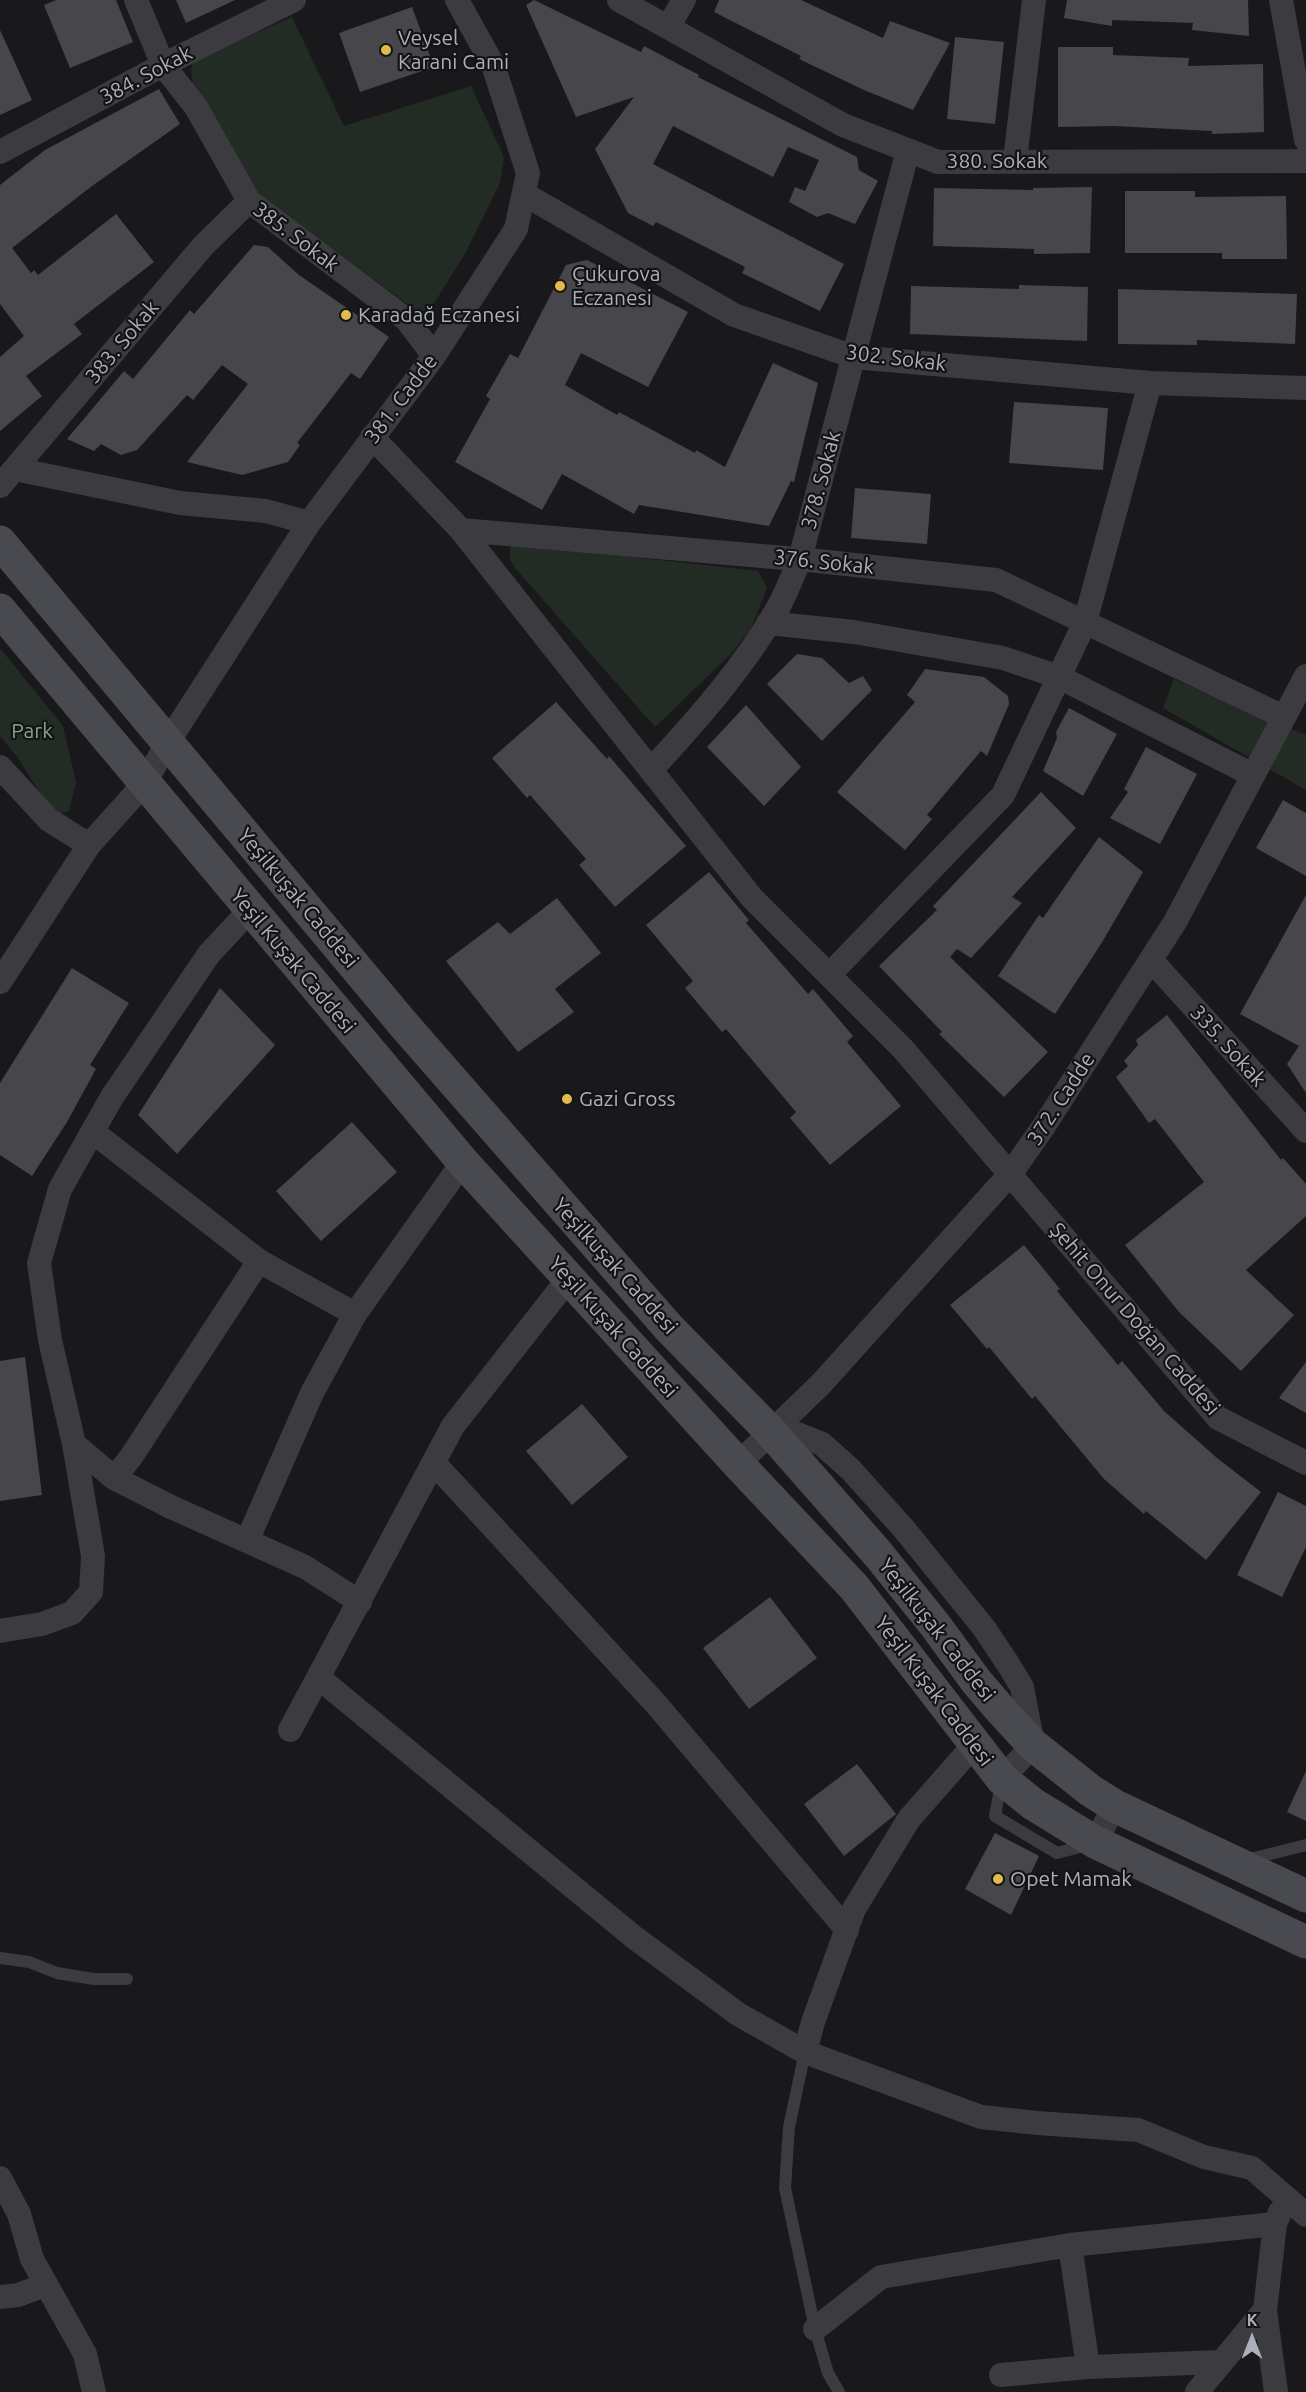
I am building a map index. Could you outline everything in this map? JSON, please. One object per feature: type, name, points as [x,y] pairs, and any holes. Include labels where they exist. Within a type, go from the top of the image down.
[{"type":"main road","name":"Yeşilkuşak Caddesi","points":[[0,542],[412,1034],[629,1284],[770,1431],[878,1554],[976,1681],[1033,1745],[1090,1791],[1115,1806],[1306,1896]]},
{"type":"main road","name":"Yeşil Kuşak Caddesi","points":[[0,610],[463,1162],[738,1464],[854,1587],[1002,1779],[1033,1804],[1095,1842],[1306,1942]]},
{"type":"street","name":"385. Sokak","points":[[136,0],[163,65],[196,107],[249,201],[407,320],[434,356]]},
{"type":"street","name":"384. Sokak","points":[[0,152],[163,65],[294,0]]},
{"type":"street","name":"381. Cadde","points":[[0,982],[89,845],[144,784],[168,742],[309,523],[434,356],[516,229],[528,173],[493,64],[457,0]]},
{"type":"street","name":"380. Sokak","points":[[619,0],[843,125],[938,162],[1306,161]]},
{"type":"street","points":[[668,27],[684,0]]},
{"type":"street","points":[[1015,160],[1034,0]]},
{"type":"street","points":[[1281,0],[1306,140]]},
{"type":"street","name":"378. Sokak","points":[[651,770],[706,710],[750,651],[780,605],[800,559],[908,150]]},
{"type":"street","name":"302. Sokak","points":[[524,194],[734,315],[854,357],[1150,383],[1306,388]]},
{"type":"street","name":"383. Sokak","points":[[7,478],[203,246],[249,201]]},
{"type":"street","points":[[829,975],[1003,795],[1085,622],[1150,383]]},
{"type":"street","points":[[372,437],[461,530]]},
{"type":"street","points":[[7,478],[180,503],[266,511],[309,523]]},
{"type":"street","name":"376. Sokak","points":[[461,530],[800,559],[996,580],[1284,717]]},
{"type":"street","name":"Şehit Onur Doğan Caddesi","points":[[461,530],[752,897],[903,1049],[1218,1418],[1306,1463]]},
{"type":"street","points":[[768,623],[854,632],[1003,658],[1059,677],[1253,776]]},
{"type":"street","name":"372. Cadde","points":[[738,1464],[821,1384],[1011,1173],[1044,1126],[1175,922],[1284,717],[1303,689]]},
{"type":"street","points":[[0,767],[49,820],[89,845]]},
{"type":"street","points":[[0,1631],[42,1624],[72,1613],[91,1592],[93,1556],[74,1444],[50,1340],[39,1263],[60,1189],[112,1097],[209,954],[250,910]]},
{"type":"street","name":"335. Sokak","points":[[1151,960],[1306,1131]]},
{"type":"street","points":[[93,1132],[259,1261],[355,1314]]},
{"type":"street","points":[[247,1541],[312,1392],[355,1314],[463,1162]]},
{"type":"street","points":[[114,1478],[131,1457],[259,1261]]},
{"type":"street","points":[[290,1730],[453,1426],[569,1278]]},
{"type":"street","points":[[74,1444],[114,1478],[305,1567],[360,1602]]},
{"type":"street","points":[[434,1463],[656,1704],[846,1930]]},
{"type":"street","points":[[319,1678],[635,1938],[738,2014],[805,2052],[981,2117],[1138,2130],[1204,2157],[1252,2168],[1306,2215]]},
{"type":"street","points":[[805,2052],[813,2022],[854,1909],[909,1819],[974,1745]]},
{"type":"street","points":[[1002,1779],[1033,1745]]},
{"type":"street","points":[[1095,1842],[1115,1806]]},
{"type":"street","points":[[0,2178],[19,2214],[32,2259],[85,2354],[94,2392]]},
{"type":"street","points":[[1276,2392],[1265,2310],[1275,2224],[1286,2199]]},
{"type":"street","points":[[815,2329],[881,2277],[1070,2245],[1275,2224]]},
{"type":"street","points":[[1070,2245],[1088,2367]]},
{"type":"street","points":[[0,2297],[18,2295],[45,2285]]},
{"type":"street","points":[[1197,2392],[1265,2310]]},
{"type":"street","points":[[1001,2375],[1088,2367],[1220,2362]]},
{"type":"lane","points":[[1236,1863],[1306,1845]]},
{"type":"lane","points":[[0,1958],[28,1962],[57,1973],[94,1979],[127,1979]]},
{"type":"lane","points":[[805,2052],[789,2127],[785,2188],[815,2329],[828,2373],[838,2392]]},
{"type":"green space","points":[[292,17],[344,126],[471,86],[504,157],[500,183],[466,252],[430,310],[418,312],[261,197],[192,85],[191,68],[196,59]]},
{"type":"green space","points":[[510,546],[533,546],[758,571],[767,588],[751,628],[732,653],[655,727],[515,568],[510,560]]},
{"type":"green space","name":"Park","points":[[0,648],[63,726],[76,782],[69,811],[55,816],[18,758],[0,736]]},
{"type":"green space","points":[[1174,679],[1306,735],[1306,790],[1163,708]]},
{"type":"building","points":[[56,0],[116,0],[133,42],[70,68],[44,5]]},
{"type":"building","points":[[176,0],[235,0],[186,23]]},
{"type":"building","points":[[534,0],[641,52],[644,46],[699,75],[698,77],[857,157],[859,170],[878,181],[855,224],[828,213],[817,217],[789,202],[795,187],[805,191],[819,160],[788,147],[773,177],[673,126],[653,164],[844,264],[820,311],[742,273],[745,267],[656,222],[653,226],[628,213],[595,149],[634,97],[576,117],[526,5]]},
{"type":"building","points":[[719,0],[801,0],[883,38],[890,21],[950,43],[913,110],[799,59],[801,56],[714,12]]},
{"type":"building","points":[[1067,0],[1248,0],[1249,36],[1192,30],[1193,23],[1112,20],[1112,26],[1064,18]]},
{"type":"building","name":"Veysel Karani Cami","points":[[412,7],[434,67],[360,92],[339,33]]},
{"type":"building","points":[[0,30],[32,100],[0,115]]},
{"type":"building","points":[[955,37],[1004,42],[995,124],[947,119]]},
{"type":"building","points":[[1058,47],[1113,47],[1113,55],[1189,58],[1188,66],[1263,64],[1264,132],[1212,134],[1212,131],[1113,126],[1058,127]]},
{"type":"building","points":[[159,89],[180,124],[92,186],[12,248],[31,273],[34,270],[38,275],[116,214],[154,262],[74,324],[82,334],[26,376],[42,396],[0,431],[0,357],[24,336],[0,304],[0,185],[45,150]]},
{"type":"building","points":[[1092,187],[1090,253],[1034,254],[1034,249],[933,246],[934,188],[1033,190],[1033,188]]},
{"type":"building","points":[[1125,191],[1195,191],[1195,197],[1286,196],[1287,259],[1222,259],[1222,253],[1125,253]]},
{"type":"building","points":[[254,245],[268,247],[299,275],[389,337],[360,379],[351,373],[297,443],[300,445],[288,462],[242,475],[187,462],[248,384],[222,365],[193,400],[187,395],[137,450],[121,455],[101,444],[94,451],[67,439],[124,371],[133,379],[190,310],[194,314]]},
{"type":"building","points":[[587,260],[688,312],[648,387],[581,353],[565,385],[617,415],[619,412],[725,467],[773,363],[818,383],[794,482],[791,481],[769,526],[639,505],[634,514],[562,474],[542,510],[455,462],[490,399],[486,396],[510,354],[518,358],[566,265]]},
{"type":"building","points":[[1019,285],[1088,287],[1087,341],[910,334],[911,286],[1019,289]]},
{"type":"building","points":[[1118,289],[1297,294],[1295,344],[1197,340],[1197,345],[1118,344]]},
{"type":"building","points":[[1014,402],[1108,408],[1103,470],[1009,463]]},
{"type":"building","points":[[855,488],[931,494],[927,544],[851,538]]},
{"type":"building","points":[[797,654],[822,658],[849,683],[863,676],[872,690],[822,741],[767,684]]},
{"type":"building","points":[[925,669],[984,677],[1008,696],[1009,704],[987,756],[981,751],[927,815],[932,819],[905,850],[837,792],[915,702],[907,695]]},
{"type":"building","points":[[556,702],[607,759],[609,756],[686,846],[615,907],[579,865],[586,859],[530,795],[527,798],[492,758]]},
{"type":"building","points":[[746,705],[801,767],[764,806],[707,747]]},
{"type":"building","points":[[1069,708],[1117,734],[1083,796],[1043,771],[1057,738],[1056,732]]},
{"type":"building","points":[[1146,747],[1197,774],[1160,844],[1110,818],[1128,792],[1124,789]]},
{"type":"building","points":[[1041,792],[1076,828],[1012,897],[1022,903],[971,958],[957,949],[950,957],[1048,1052],[1004,1097],[939,1034],[942,1032],[879,966],[937,910],[933,906]]},
{"type":"building","points":[[1283,800],[1306,813],[1306,876],[1256,848]]},
{"type":"building","points":[[1099,837],[1143,872],[1101,944],[1055,1014],[998,976],[1039,915],[1043,918]]},
{"type":"building","points":[[709,872],[749,920],[746,923],[808,994],[813,989],[853,1036],[847,1042],[901,1106],[830,1165],[790,1118],[796,1112],[726,1029],[722,1032],[685,988],[693,981],[646,925]]},
{"type":"building","points":[[1306,895],[1306,1093],[1287,1064],[1299,1046],[1240,1014]]},
{"type":"building","points":[[557,898],[601,953],[555,989],[574,1012],[518,1052],[446,961],[498,922],[510,934]]},
{"type":"building","points":[[72,968],[129,1003],[90,1065],[96,1069],[67,1122],[32,1176],[0,1155],[0,1083]]},
{"type":"building","points":[[220,988],[275,1045],[177,1154],[138,1115]]},
{"type":"building","points":[[1167,1015],[1281,1160],[1283,1158],[1306,1184],[1306,1216],[1246,1270],[1294,1315],[1241,1371],[1179,1312],[1125,1245],[1204,1182],[1155,1119],[1149,1123],[1116,1077],[1128,1066],[1124,1061],[1138,1045],[1136,1040]]},
{"type":"building","points":[[352,1122],[397,1172],[321,1241],[276,1191]]},
{"type":"building","points":[[1024,1245],[1060,1289],[1057,1291],[1118,1365],[1122,1361],[1164,1411],[1217,1458],[1261,1492],[1206,1560],[1146,1511],[1144,1514],[1104,1479],[1035,1396],[1032,1399],[950,1305]]},
{"type":"building","points":[[25,1357],[42,1495],[0,1501],[0,1361]]},
{"type":"building","points":[[1306,1362],[1306,1413],[1279,1398]]},
{"type":"building","points":[[582,1404],[628,1457],[572,1505],[526,1451]]},
{"type":"building","points":[[1278,1492],[1306,1506],[1306,1547],[1282,1597],[1237,1575]]},
{"type":"building","points":[[770,1597],[817,1658],[749,1709],[703,1648]]},
{"type":"building","points":[[857,1764],[896,1814],[844,1856],[804,1804]]},
{"type":"building","points":[[1306,1771],[1306,1821],[1287,1812]]},
{"type":"building","points":[[995,1833],[1039,1856],[1011,1915],[965,1889]]},
{"type":"place","name":"Veysel Karani Cami","points":[[386,50]]},
{"type":"place","name":"Çukurova Eczanesi","points":[[560,286]]},
{"type":"place","name":"Karadağ Eczanesi","points":[[346,315]]},
{"type":"place","name":"Gazi Gross","points":[[567,1099]]},
{"type":"place","name":"Opet Mamak","points":[[998,1879]]}]
